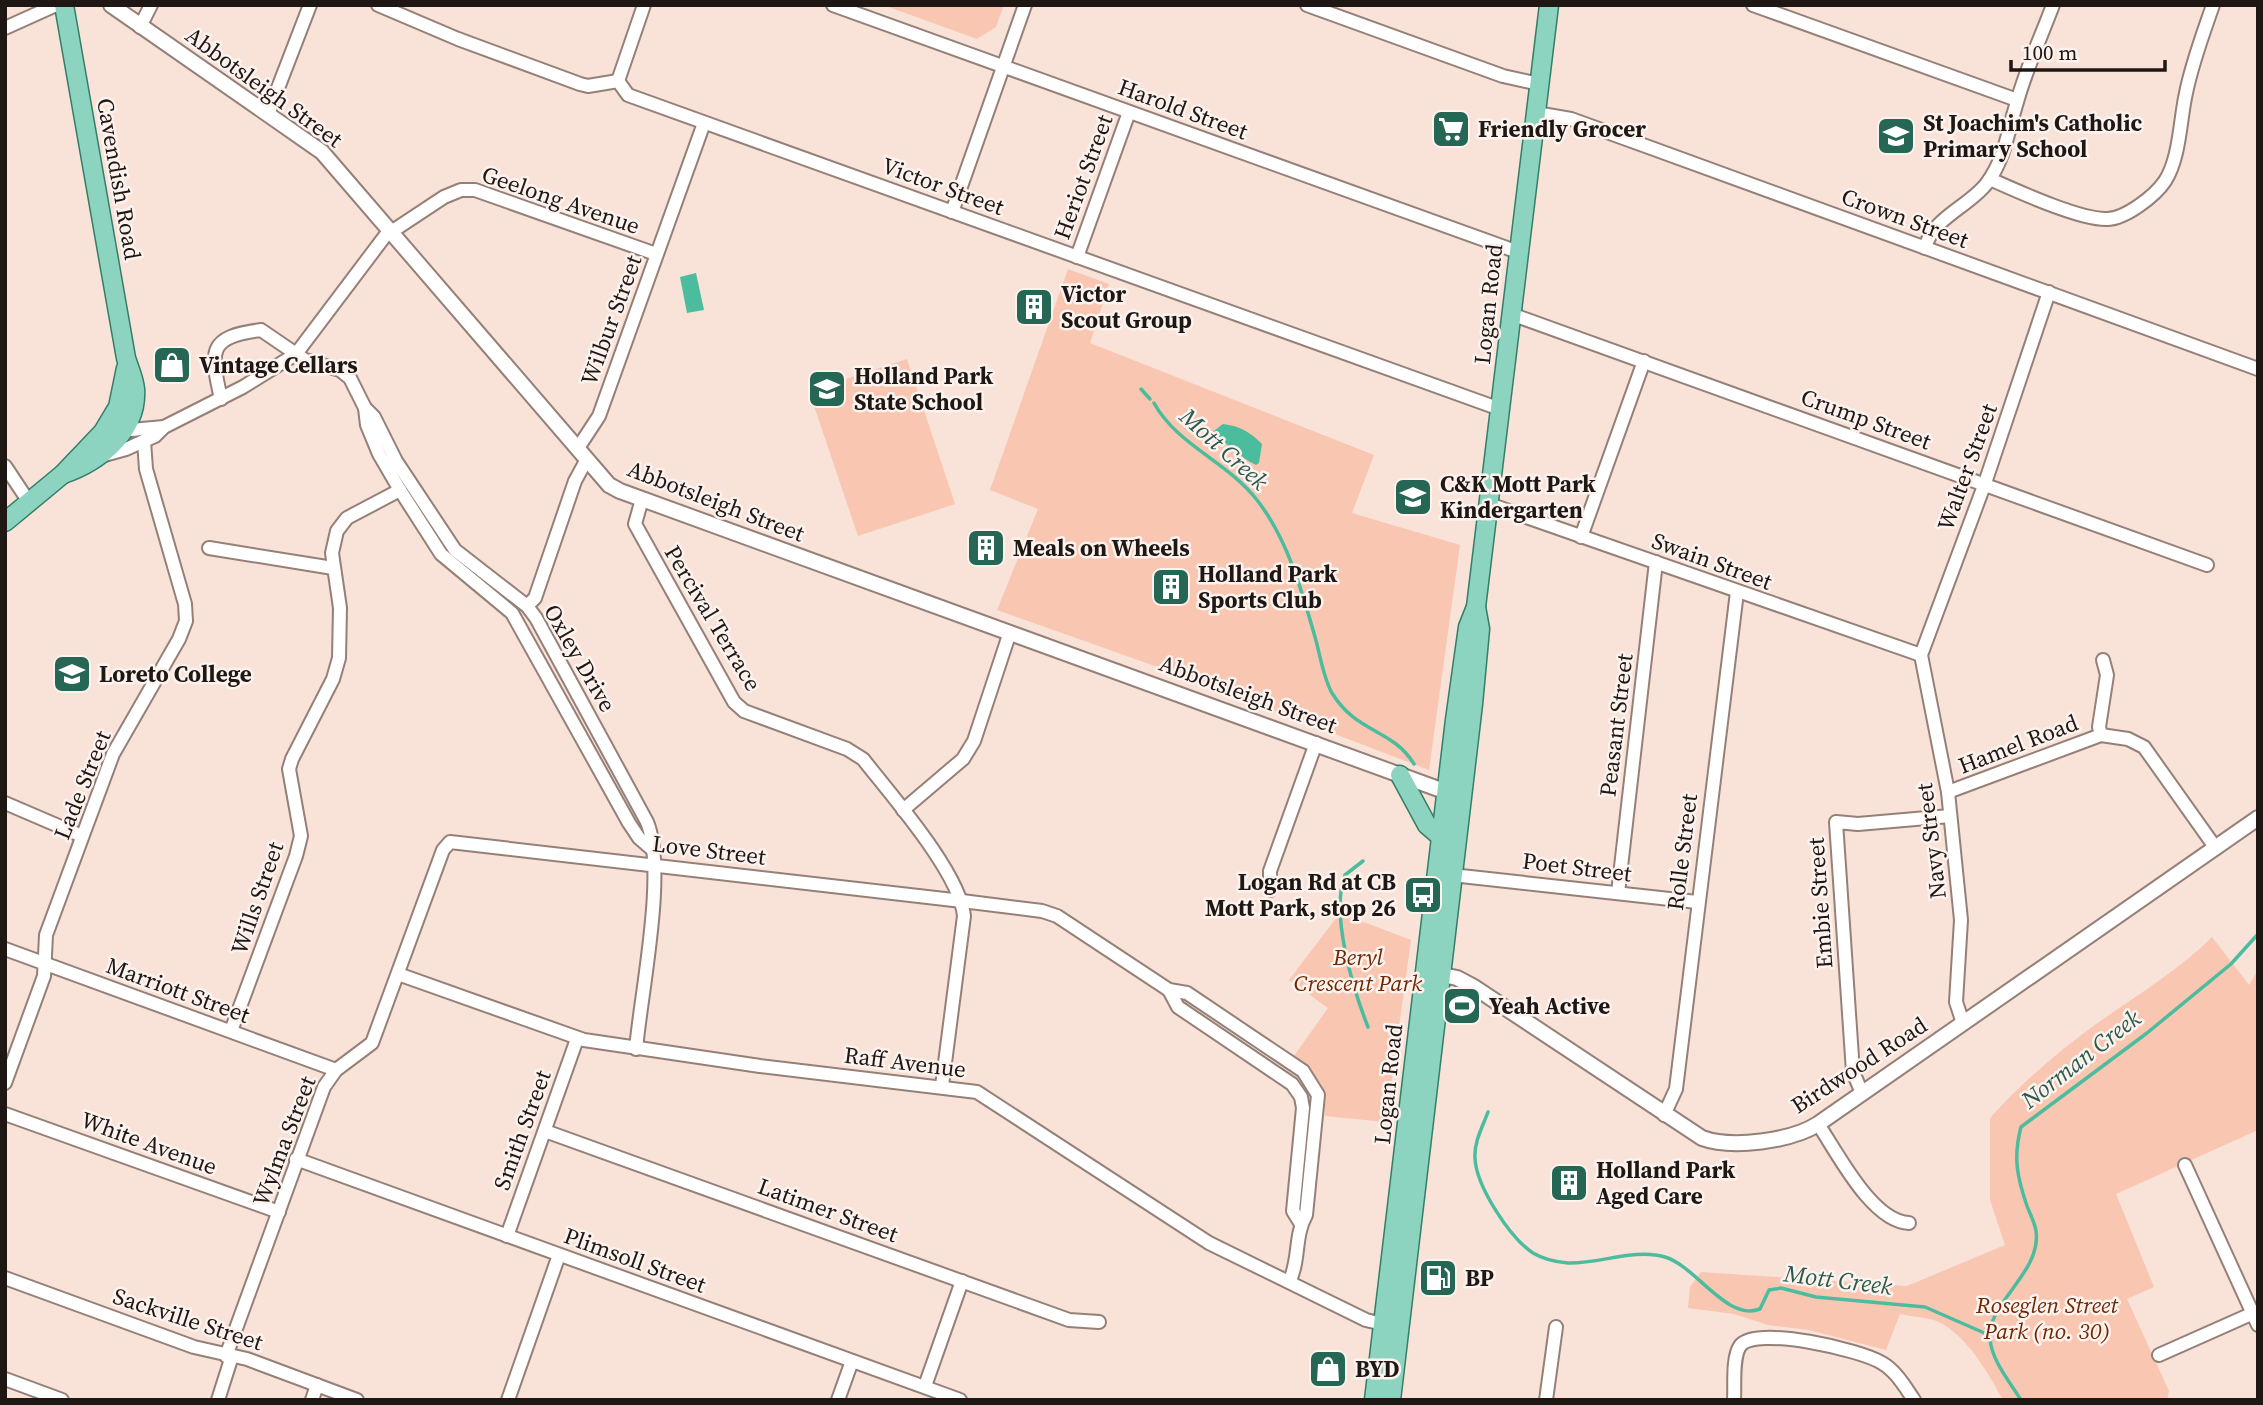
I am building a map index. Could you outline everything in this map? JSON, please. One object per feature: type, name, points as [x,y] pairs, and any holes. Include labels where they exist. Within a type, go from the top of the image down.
[{"type":"main road","name":"Cavendish Road","points":[[63,474],[136,436],[133,409],[135,392],[127,361],[64,5]]},
{"type":"main road","name":"Logan Road","points":[[1432,973],[1452,875],[1454,794],[1467,635],[1476,607],[1549,5]]},
{"type":"main road","name":"Cavendish Road","points":[[5,522],[63,474],[103,432],[118,407],[127,361]]},
{"type":"main road","points":[[1400,775],[1427,825],[1441,837]]},
{"type":"main road","name":"Logan Road","points":[[1374,1400],[1391,1326],[1432,973],[1441,837],[1454,794]]},
{"type":"main road","name":"Logan Road","points":[[1391,1326],[1391,1400]]},
{"type":"street","points":[[5,28],[56,5]]},
{"type":"street","name":"Abbotsleigh Street","points":[[111,5],[322,152],[393,231],[609,485],[1454,794]]},
{"type":"street","points":[[140,27],[151,5]]},
{"type":"street","points":[[268,114],[310,5]]},
{"type":"street","points":[[378,5],[587,86],[618,81],[643,5]]},
{"type":"street","name":"Harold Street","points":[[833,5],[1518,252]]},
{"type":"street","points":[[952,212],[1025,5]]},
{"type":"street","points":[[1307,5],[1503,76],[1539,84]]},
{"type":"street","points":[[1753,5],[2017,100]]},
{"type":"street","points":[[1925,248],[1927,240],[1939,226],[1977,197],[1999,165],[2017,100],[2053,5]]},
{"type":"street","points":[[1990,179],[2088,216],[2109,219],[2125,213],[2156,191],[2166,180],[2172,163],[2189,80],[2213,5]]},
{"type":"street","name":"Victor Street","points":[[618,81],[628,95],[1500,409]]},
{"type":"street","name":"Heriot Street","points":[[1077,257],[1129,112]]},
{"type":"street","name":"Crown Street","points":[[1535,113],[1571,119],[2258,369]]},
{"type":"street","name":"Wilbur Street","points":[[527,607],[534,598],[583,453],[599,416],[704,123]]},
{"type":"street","name":"Geelong Avenue","points":[[103,432],[136,436],[164,427],[220,399],[296,354],[371,253],[393,231],[444,197],[461,190],[475,190],[656,254]]},
{"type":"street","name":"Walter Street","points":[[1921,656],[2049,292]]},
{"type":"street","name":"Crump Street","points":[[1511,314],[2207,565]]},
{"type":"street","name":"Oxley Drive","points":[[220,399],[216,379],[216,349],[225,337],[261,330],[296,354],[340,370],[351,378],[365,408],[367,425],[379,454],[400,490],[442,554],[512,613],[629,822],[654,858]]},
{"type":"street","points":[[1581,537],[1644,361]]},
{"type":"street","name":"Oxley Drive","points":[[365,408],[374,417],[396,461],[455,550],[527,607],[647,822],[654,858],[636,1049]]},
{"type":"street","name":"Lade Street","points":[[5,1083],[43,978],[45,940],[113,754],[179,639],[186,621],[185,604],[136,436]]},
{"type":"street","points":[[5,466],[29,502]]},
{"type":"street","name":"Wills Street","points":[[231,1031],[296,856],[301,835],[289,769],[298,745],[333,679],[339,658],[340,608],[332,553],[337,531],[347,518],[400,490]]},
{"type":"street","name":"Percival Terrace","points":[[642,499],[635,524],[734,702],[744,711],[847,749],[863,759],[903,810],[962,901]]},
{"type":"street","name":"Swain Street","points":[[1489,504],[1921,656]]},
{"type":"street","points":[[209,548],[333,568]]},
{"type":"street","name":"Peasant Street","points":[[1618,893],[1656,562]]},
{"type":"street","name":"Rolle Street","points":[[1664,1115],[1676,1089],[1737,592]]},
{"type":"street","points":[[903,810],[963,760],[974,741],[1010,632]]},
{"type":"street","name":"Navy Street","points":[[1921,656],[1948,792],[1961,920],[1956,1002],[1963,1023]]},
{"type":"street","points":[[2101,735],[2099,727],[2107,675],[2103,660]]},
{"type":"street","name":"Hamel Road","points":[[1948,792],[2101,735],[2128,739],[2144,747],[2215,847]]},
{"type":"street","points":[[1270,890],[1270,871],[1316,743]]},
{"type":"street","points":[[5,803],[82,836]]},
{"type":"street","name":"Embie Street","points":[[1863,1093],[1853,1072],[1836,822],[1857,824],[1950,816]]},
{"type":"street","name":"Birdwood Road","points":[[1432,973],[1474,986],[1702,1138],[1725,1144],[1792,1135],[1818,1124],[2257,819]]},
{"type":"street","name":"Love Street","points":[[450,842],[654,858],[1042,911],[1057,916],[1169,990],[1187,993],[1303,1071],[1312,1084],[1318,1095],[1306,1215],[1301,1224],[1295,1272],[1289,1282]]},
{"type":"street","name":"Wylma Street","points":[[218,1400],[229,1356],[296,1159],[324,1087],[336,1070],[372,1043],[443,850],[450,842]]},
{"type":"street","name":"Poet Street","points":[[1452,875],[1697,902]]},
{"type":"street","points":[[942,1086],[964,916],[962,901]]},
{"type":"street","name":"Marriott Street","points":[[5,949],[336,1070]]},
{"type":"street","name":"Raff Avenue","points":[[398,975],[577,1039],[636,1049],[978,1092],[999,1103],[1209,1243],[1366,1320],[1391,1326]]},
{"type":"street","name":"Smith Street","points":[[507,1236],[577,1039]]},
{"type":"street","name":"White Avenue","points":[[5,1114],[279,1212]]},
{"type":"street","points":[[1818,1124],[1876,1207],[1894,1220],[1909,1223]]},
{"type":"street","name":"Latimer Street","points":[[545,1131],[1072,1321],[1099,1322]]},
{"type":"street","name":"Plimsoll Street","points":[[296,1159],[925,1386],[939,1396],[960,1400]]},
{"type":"street","points":[[2159,1355],[2256,1317],[2185,1165]]},
{"type":"street","points":[[508,1400],[559,1255]]},
{"type":"street","name":"Sackville Street","points":[[5,1278],[194,1347],[229,1356],[357,1400]]},
{"type":"street","points":[[925,1386],[962,1281]]},
{"type":"street","points":[[1546,1400],[1556,1327]]},
{"type":"street","points":[[1734,1400],[1737,1352],[1745,1341],[1757,1337],[1811,1342],[1881,1362],[1914,1400]]},
{"type":"street","points":[[838,1400],[852,1361]]},
{"type":"street","points":[[5,1378],[62,1400]]},
{"type":"street","points":[[312,1400],[317,1385]]},
{"type":"green space","points":[[883,5],[1004,5],[996,27],[977,39]]},
{"type":"green space","points":[[1068,269],[1109,284],[1090,343],[1374,455],[1352,513],[1460,545],[1429,770],[1183,676],[997,610],[1038,509],[990,490]]},
{"type":"green space","points":[[907,359],[955,504],[858,536],[809,391]]},
{"type":"green space","name":"Beryl Crescent Park","points":[[1340,913],[1411,940],[1386,1122],[1325,1116],[1323,1095],[1318,1082],[1294,1056],[1328,1008],[1289,980]]},
{"type":"green space","name":"Roseglen Street Park (no. 30)","points":[[2212,937],[2249,985],[2258,970],[2258,1130],[2116,1194],[2154,1287],[2127,1299],[2169,1391],[2167,1400],[2003,1400],[1968,1346],[1939,1322],[1925,1318],[1900,1314],[1886,1350],[1809,1330],[1768,1325],[1734,1314],[1688,1308],[1690,1287],[1701,1272],[1907,1286],[2005,1245],[1990,1200],[1990,1118],[2027,1080],[2067,1046],[2171,972]]},
{"type":"shaded area","points":[[696,273],[704,310],[687,313],[680,277]]},
{"type":"shaded area","points":[[1223,424],[1244,430],[1262,444],[1259,463],[1256,465],[1250,462],[1210,434]]},
{"type":"waterway","name":"Mott Creek","points":[[1141,389],[1150,399]]},
{"type":"waterway","name":"Mott Creek","points":[[1154,403],[1176,431],[1232,475],[1268,515],[1299,583],[1332,693],[1352,716],[1395,743],[1414,764]]},
{"type":"waterway","name":"Mott Creek","points":[[1363,861],[1345,875],[1340,910],[1350,972],[1368,1027]]},
{"type":"waterway","name":"Norman Creek","points":[[2021,1400],[1997,1363],[1990,1338],[1991,1325],[1997,1312],[2023,1274],[2036,1246],[2035,1228],[2017,1167],[2021,1127],[2147,1033],[2231,964],[2258,934]]},
{"type":"waterway","name":"Mott Creek","points":[[1488,1112],[1475,1152],[1481,1183],[1514,1236],[1541,1257],[1568,1263],[1641,1254],[1665,1257],[1677,1262],[1724,1301],[1748,1311],[1760,1309],[1769,1290],[1781,1288],[1816,1297],[1925,1307],[1989,1335]]},
{"type":"place","name":"Friendly Grocer","points":[[1451,129]]},
{"type":"place","name":"St Joachim's Catholic Primary School","points":[[1896,136]]},
{"type":"place","name":"Victor Scout Group","points":[[1034,307]]},
{"type":"place","name":"Vintage Cellars","points":[[172,365]]},
{"type":"place","name":"Holland Park State School","points":[[827,389]]},
{"type":"place","name":"C&K Mott Park Kindergarten","points":[[1413,497]]},
{"type":"place","name":"Meals on Wheels","points":[[986,548]]},
{"type":"place","name":"Holland Park Sports Club","points":[[1171,587]]},
{"type":"place","name":"Loreto College","points":[[72,674]]},
{"type":"place","name":"Logan Rd at CB Mott Park, stop 26","points":[[1423,895]]},
{"type":"place","name":"Yeah Active","points":[[1462,1006]]},
{"type":"place","name":"Holland Park Aged Care","points":[[1569,1183]]},
{"type":"place","name":"BP","points":[[1438,1278]]},
{"type":"place","name":"BYD","points":[[1328,1369]]}]
